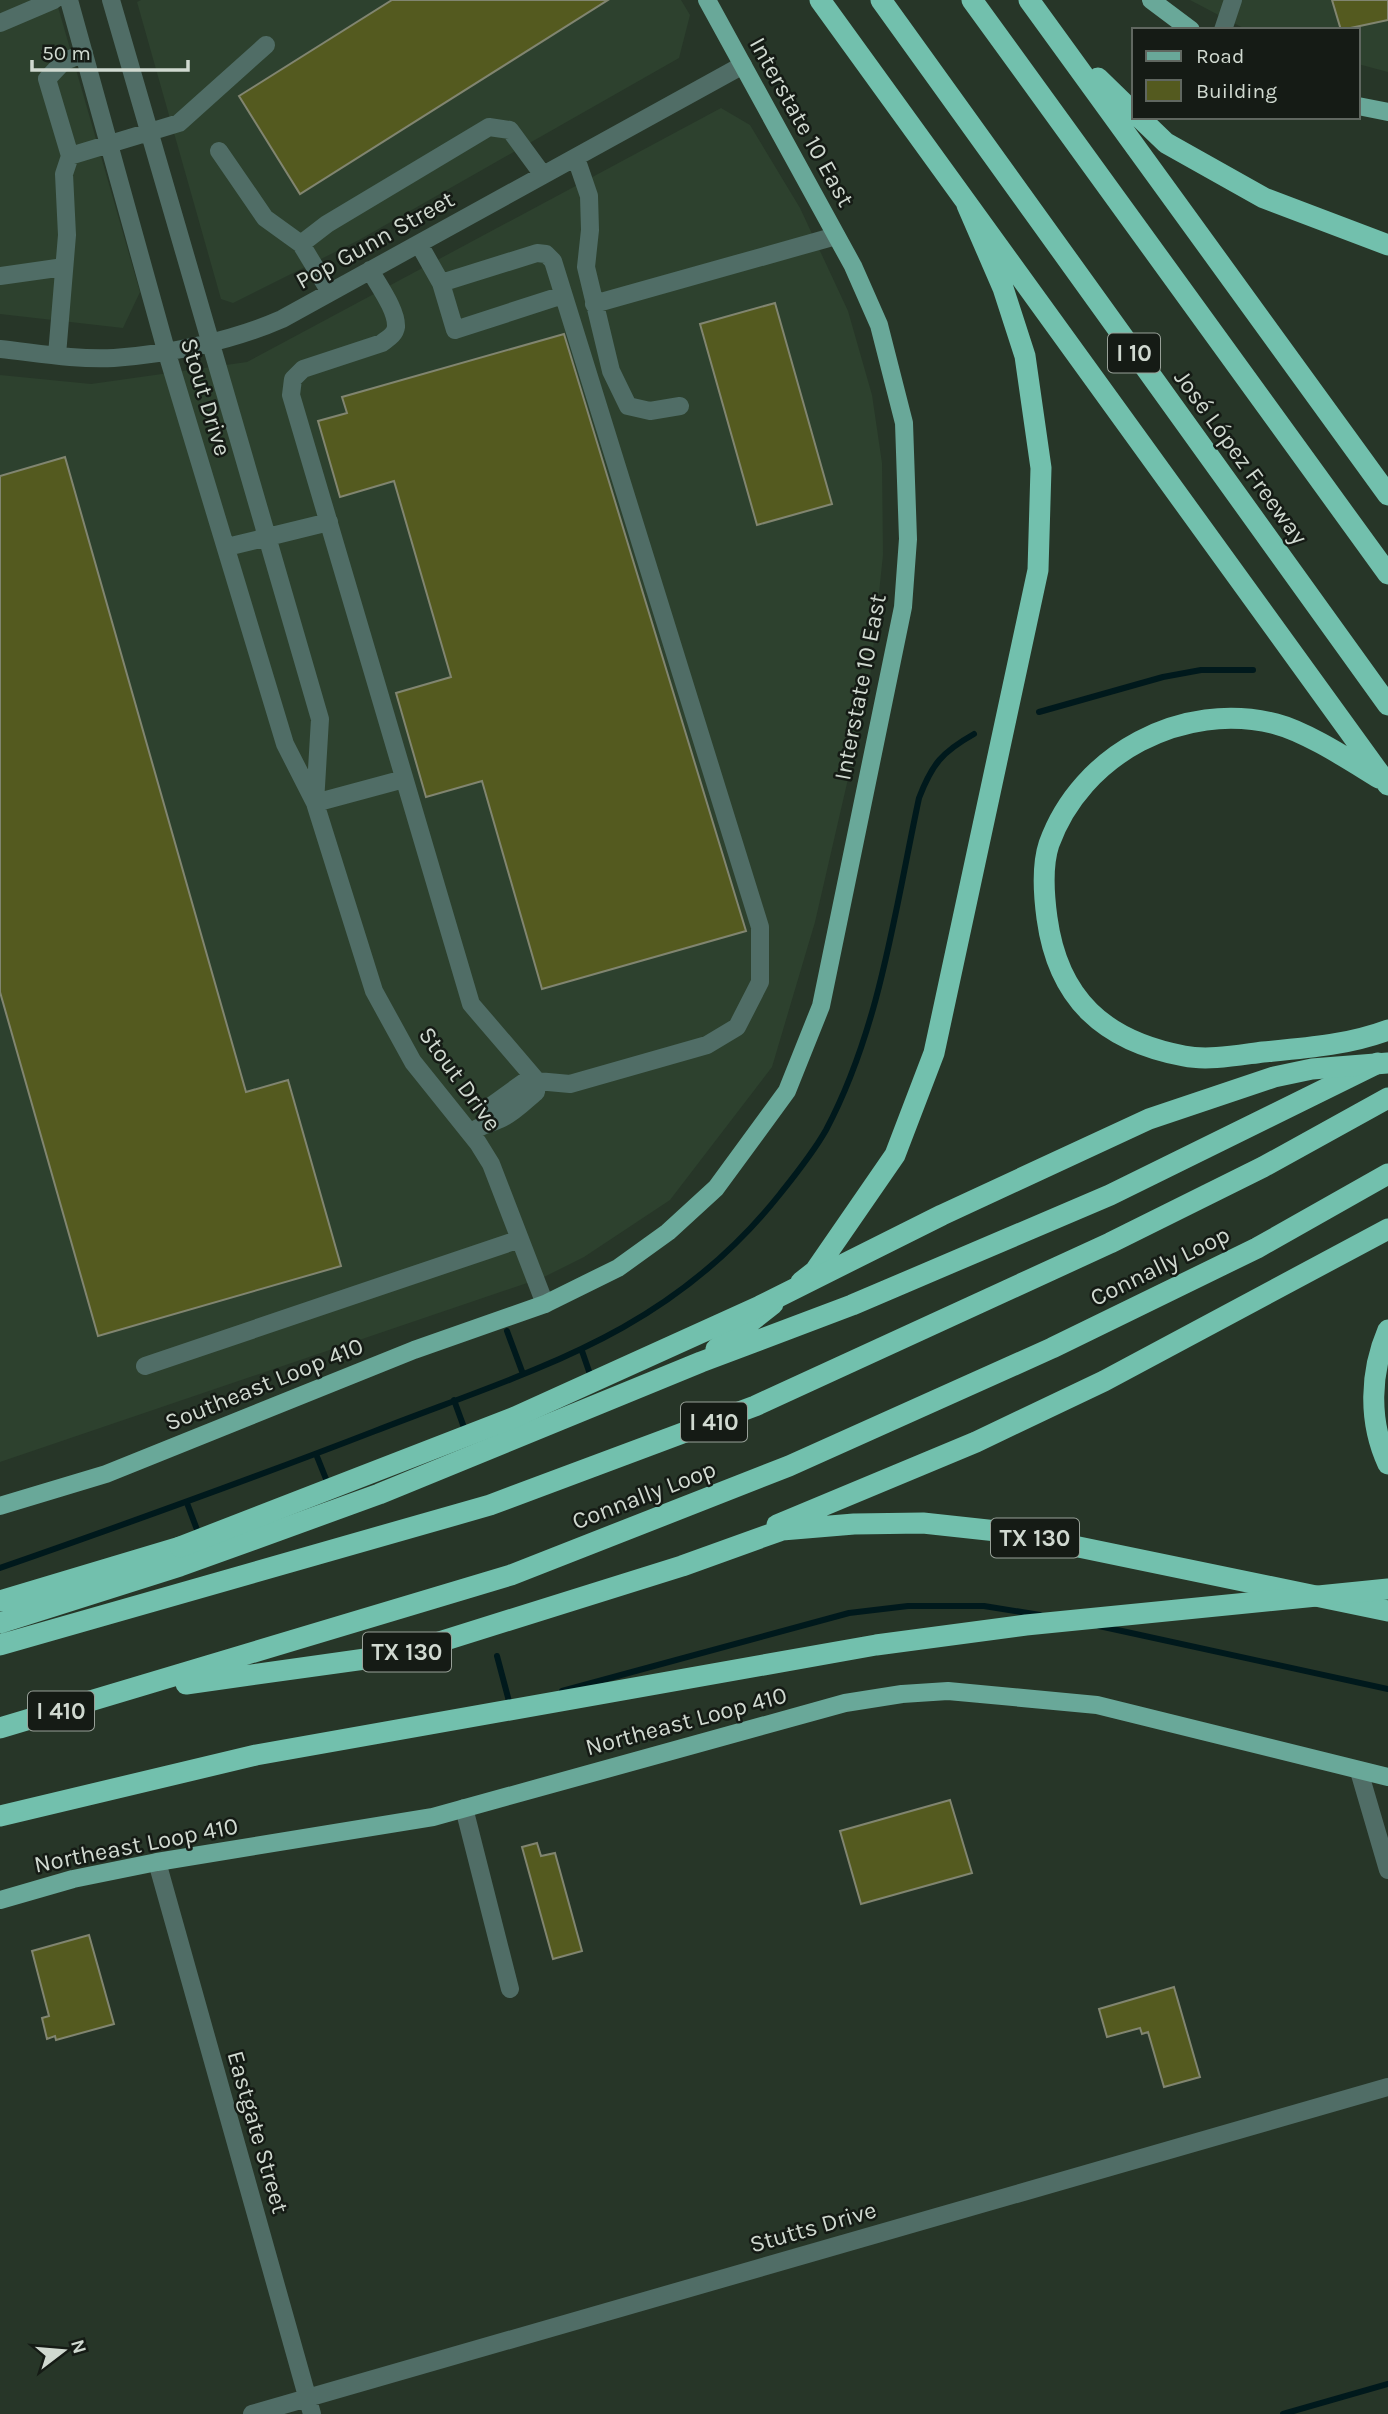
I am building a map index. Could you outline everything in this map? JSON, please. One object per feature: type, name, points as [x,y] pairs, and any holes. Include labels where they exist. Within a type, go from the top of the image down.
[{"type":"highway","points":[[820,0],[1387,784]]},
{"type":"highway","name":"José López Freeway","points":[[881,0],[1388,705]]},
{"type":"highway","name":"José López Freeway","points":[[972,0],[1388,574]]},
{"type":"highway","points":[[1029,0],[1388,495]]},
{"type":"highway","points":[[1059,42],[1132,111]]},
{"type":"highway","points":[[1141,119],[1166,143],[1264,198],[1388,245]]},
{"type":"highway","points":[[701,1362],[816,1271],[895,1155],[934,1053],[1038,570],[1041,468],[1025,356],[1003,288],[967,205]]},
{"type":"highway","points":[[1387,784],[1337,753],[1276,724],[1214,718],[1169,726],[1120,752],[1070,801],[1048,846],[1044,899],[1052,952],[1075,998],[1102,1023],[1134,1042],[1186,1057],[1308,1048],[1364,1039],[1388,1030]]},
{"type":"highway","points":[[0,1623],[180,1566],[379,1494],[701,1362],[852,1305],[1110,1195],[1388,1057]]},
{"type":"highway","points":[[0,1601],[180,1547],[514,1417],[760,1306],[942,1215],[1149,1119],[1274,1077],[1312,1069],[1388,1063]]},
{"type":"highway","name":"Connally Loop","points":[[0,1645],[490,1505],[755,1406],[1121,1237],[1263,1167],[1388,1098]]},
{"type":"highway","name":"Connally Loop","points":[[0,1728],[511,1575],[789,1466],[1113,1319],[1257,1248],[1388,1174]]},
{"type":"highway","points":[[682,1566],[976,1442],[1104,1381],[1388,1229]]},
{"type":"highway","points":[[1388,1329],[1380,1349],[1373,1383],[1374,1419],[1388,1464]]},
{"type":"highway","name":"TX 130","points":[[121,1693],[401,1654],[682,1566],[782,1530],[854,1524],[923,1523],[1006,1532],[1388,1611]]},
{"type":"highway","points":[[0,1816],[256,1755],[876,1645],[1026,1625],[1388,1588]]},
{"type":"main road","name":"Interstate 10 East","points":[[545,1304],[618,1268],[668,1232],[716,1188],[787,1091],[821,1006],[903,607],[908,539],[908,484],[902,411],[879,325],[836,236],[706,0]]},
{"type":"main road","points":[[1151,0],[1188,28]]},
{"type":"main road","points":[[1360,106],[1388,112]]},
{"type":"main road","name":"Southeast Loop 410","points":[[0,1506],[106,1474],[414,1350],[545,1304]]},
{"type":"main road","name":"Northeast Loop 410","points":[[0,1900],[73,1879],[157,1862],[433,1817],[845,1703],[902,1694],[948,1691],[1097,1705],[1388,1777]]},
{"type":"street","points":[[0,23],[54,0]]},
{"type":"street","name":"Stout Drive","points":[[69,0],[166,350],[285,744],[314,803],[374,991],[413,1062],[477,1128],[545,1304]]},
{"type":"street","name":"Stout Drive","points":[[111,0],[320,719],[314,803]]},
{"type":"street","points":[[1224,28],[1233,0]]},
{"type":"street","points":[[70,156],[85,149],[110,146],[179,123],[266,45]]},
{"type":"street","points":[[57,355],[66,235],[64,174],[70,156],[47,79],[63,62],[84,53]]},
{"type":"street","name":"Pop Gunn Street","points":[[0,349],[113,358],[209,343],[253,332],[419,244],[743,65]]},
{"type":"street","points":[[301,244],[327,224],[489,127],[510,130],[543,175]]},
{"type":"street","points":[[219,151],[265,218],[301,244],[330,292]]},
{"type":"street","points":[[576,158],[589,196],[590,230],[586,267],[611,372],[628,406],[650,411],[680,406]]},
{"type":"street","points":[[594,304],[836,236]]},
{"type":"street","points":[[419,244],[441,283],[456,330],[563,295]]},
{"type":"street","points":[[441,283],[537,253],[545,254],[553,261],[575,325],[696,730],[710,760],[760,927],[760,982],[737,1027],[707,1045],[570,1084],[533,1084],[501,1119],[477,1128]]},
{"type":"street","points":[[0,276],[64,267]]},
{"type":"street","points":[[370,270],[391,308],[396,327],[392,336],[382,344],[303,369],[293,379],[291,395],[471,1004],[533,1084]]},
{"type":"street","points":[[227,547],[328,522]]},
{"type":"street","points":[[314,803],[404,779]]},
{"type":"street","points":[[145,1366],[520,1239]]},
{"type":"street","points":[[1359,1771],[1388,1870]]},
{"type":"street","points":[[464,1808],[510,1989]]},
{"type":"street","name":"Eastgate Street","points":[[157,1862],[309,2406]]},
{"type":"street","name":"Stutts Drive","points":[[252,2414],[309,2406],[1388,2087]]},
{"type":"shaded area","points":[[0,0],[56,0],[140,292],[123,328],[0,314]]},
{"type":"shaded area","points":[[681,0],[690,15],[679,58],[359,240],[233,303],[221,299],[137,2]]},
{"type":"shaded area","points":[[1190,0],[1388,0],[1388,72],[1360,65],[1360,28],[1243,28]]},
{"type":"shaded area","points":[[721,108],[750,125],[800,208],[848,311],[872,395],[882,463],[883,555],[869,688],[815,922],[772,1067],[670,1200],[584,1257],[542,1278],[0,1462],[0,375],[91,384],[247,362]]},
{"type":"building","points":[[392,0],[608,0],[300,194],[239,96]]},
{"type":"building","points":[[1332,0],[1388,0],[1388,20],[1340,28]]},
{"type":"building","points":[[775,303],[832,504],[757,525],[700,324]]},
{"type":"building","points":[[564,334],[746,931],[542,989],[482,781],[426,797],[396,693],[451,677],[394,481],[340,497],[318,421],[347,413],[342,397]]},
{"type":"building","points":[[65,457],[246,1092],[288,1080],[341,1266],[98,1336],[0,992],[0,476]]},
{"type":"building","points":[[950,1800],[972,1873],[861,1904],[840,1831]]},
{"type":"building","points":[[537,1843],[541,1856],[555,1853],[582,1951],[553,1959],[522,1847]]},
{"type":"building","points":[[89,1935],[114,2024],[56,2040],[55,2036],[47,2039],[42,2018],[49,2016],[32,1951]]},
{"type":"building","points":[[1174,1987],[1200,2077],[1164,2087],[1148,2032],[1142,2034],[1140,2028],[1107,2037],[1099,2009]]},
{"type":"waterway","points":[[1039,712],[1163,677],[1201,670],[1253,670]]},
{"type":"waterway","points":[[0,1568],[490,1388],[595,1342],[645,1315],[692,1282],[737,1242],[780,1194],[826,1130],[845,1091],[873,1010],[919,798],[939,760],[974,734]]},
{"type":"waterway","points":[[507,1331],[523,1374]]},
{"type":"waterway","points":[[582,1351],[591,1377]]},
{"type":"waterway","points":[[454,1400],[466,1433]]},
{"type":"waterway","points":[[316,1454],[328,1484]]},
{"type":"waterway","points":[[187,1503],[199,1535]]},
{"type":"waterway","points":[[562,1691],[849,1613],[908,1606],[984,1606],[1040,1615]]},
{"type":"waterway","points":[[1099,1626],[1388,1689]]},
{"type":"waterway","points":[[497,1656],[510,1705]]},
{"type":"waterway","points":[[1283,2414],[1388,2384]]}]
